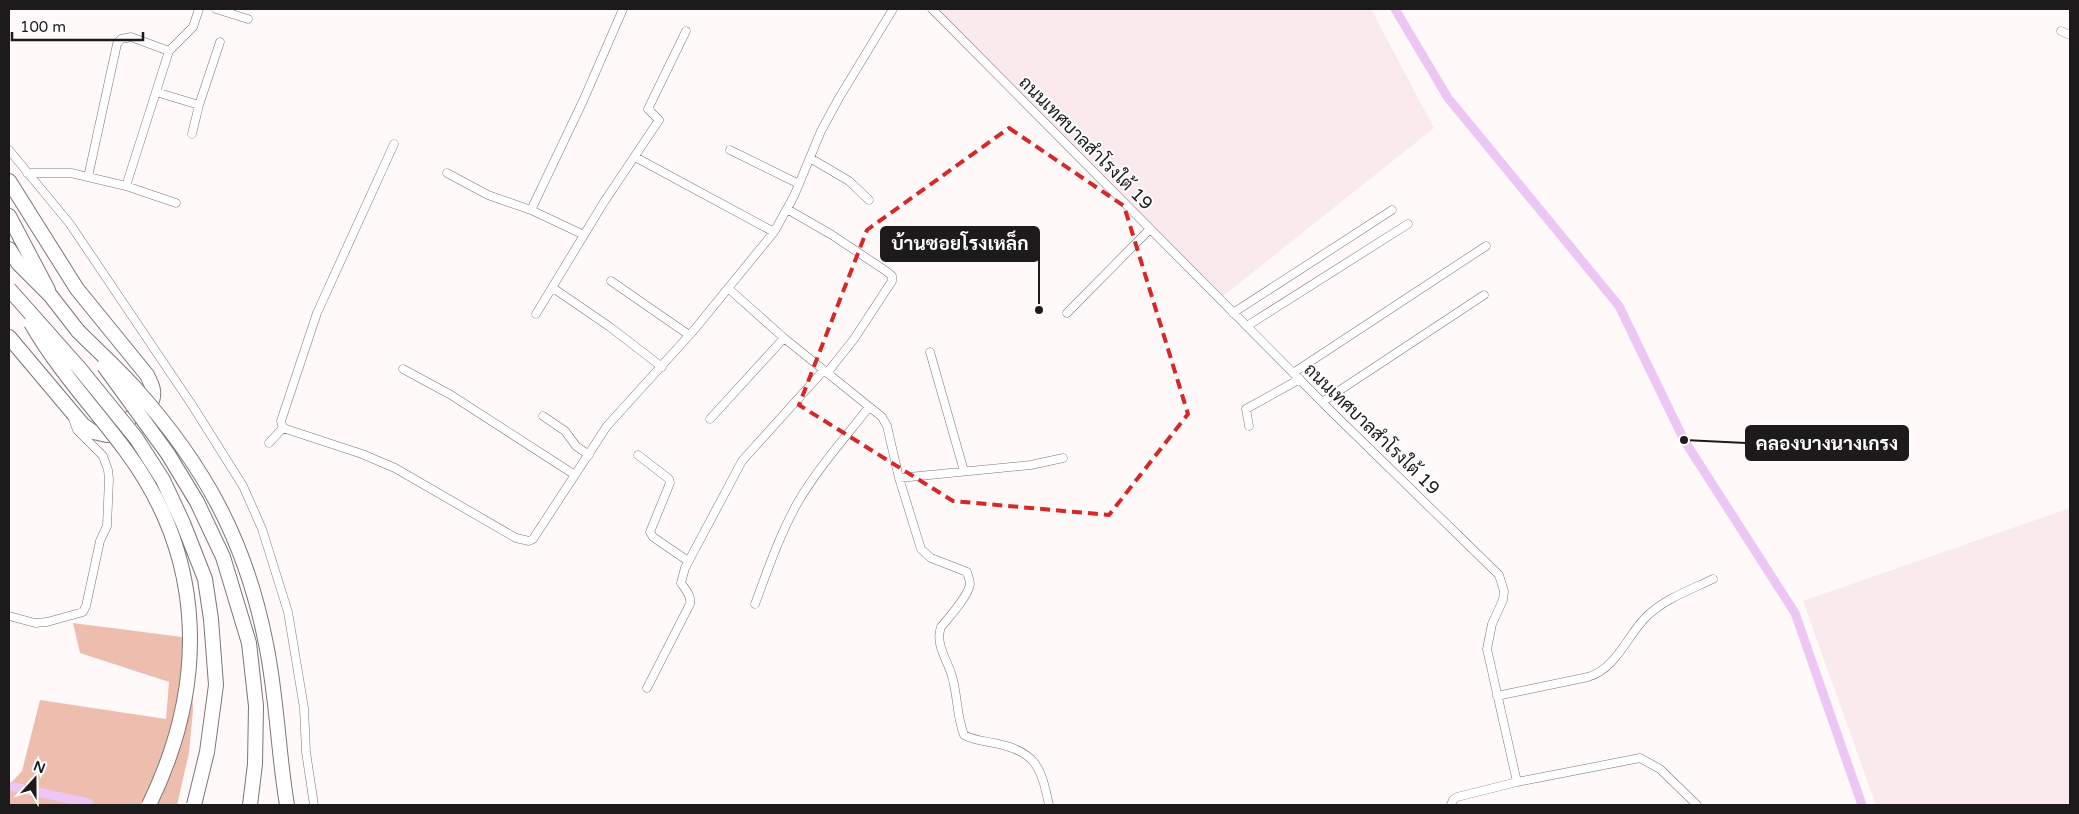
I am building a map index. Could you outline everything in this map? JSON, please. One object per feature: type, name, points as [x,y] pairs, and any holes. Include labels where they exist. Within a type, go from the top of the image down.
[{"type":"highway","points":[[9,181],[34,217],[69,277],[95,313],[148,375],[154,397],[151,404],[107,435],[93,432],[83,425],[9,337]]},
{"type":"highway","points":[[9,216],[50,295],[168,454],[197,502],[223,557],[249,643],[256,706],[255,764],[250,805]]},
{"type":"highway","points":[[9,250],[26,274],[50,295]]},
{"type":"highway","points":[[9,282],[13,294],[57,364],[126,452],[146,482],[162,512],[180,567],[190,619],[189,674],[185,704],[178,732],[169,761],[149,805]]},
{"type":"highway","points":[[13,294],[80,369],[136,438],[163,480],[183,523],[204,579],[211,618],[216,685],[207,752],[194,805]]},
{"type":"highway","points":[[78,331],[134,386],[182,444],[221,508],[237,542],[250,576],[267,646],[287,805]]},
{"type":"street","points":[[126,186],[170,51],[194,27],[199,9]]},
{"type":"street","points":[[216,9],[248,19]]},
{"type":"street","points":[[531,210],[583,101],[623,9]]},
{"type":"street","points":[[283,428],[362,454],[395,468],[516,538],[529,541],[533,539],[607,426],[690,335],[774,232],[787,209],[839,98],[893,9]]},
{"type":"street","name":"ถนนเทศบาลสำโรงใต้ 19","points":[[932,9],[1322,402],[1500,575],[1504,591],[1503,600],[1490,630],[1487,649],[1517,782]]},
{"type":"street","points":[[536,314],[584,235],[659,120],[648,109],[686,30]]},
{"type":"street","points":[[2061,31],[2070,35]]},
{"type":"street","points":[[88,177],[117,44],[121,38],[131,38],[170,51]]},
{"type":"street","points":[[192,134],[199,105],[220,42]]},
{"type":"street","points":[[156,92],[199,105]]},
{"type":"street","points":[[283,428],[281,415],[318,313],[394,144]]},
{"type":"street","points":[[9,150],[70,224],[220,450],[243,486],[254,509],[288,612],[304,708],[306,752],[314,805]]},
{"type":"street","points":[[730,150],[799,184]]},
{"type":"street","points":[[635,157],[774,232]]},
{"type":"street","points":[[810,158],[849,181],[869,200]]},
{"type":"street","points":[[27,173],[60,171],[126,186],[176,202]]},
{"type":"street","points":[[447,173],[488,194],[531,210],[584,235]]},
{"type":"street","points":[[647,688],[690,604],[689,594],[681,582],[688,561],[742,461],[854,339],[892,281],[892,276],[886,271],[832,235],[787,209]]},
{"type":"street","points":[[1233,313],[1392,210]]},
{"type":"street","points":[[1246,326],[1408,224]]},
{"type":"street","points":[[1067,313],[1150,229]]},
{"type":"street","points":[[1293,373],[1486,246]]},
{"type":"street","points":[[611,281],[690,335]]},
{"type":"street","points":[[553,288],[610,327],[662,367]]},
{"type":"street","points":[[729,289],[784,338],[885,421],[921,548],[932,558],[967,572],[969,579],[970,584],[966,595],[941,627],[939,633],[942,651],[951,674],[964,735],[1001,744],[1030,758],[1039,768],[1048,805]]},
{"type":"street","points":[[1322,402],[1484,296]]},
{"type":"street","points":[[710,419],[784,338]]},
{"type":"street","points":[[930,352],[964,471]]},
{"type":"street","points":[[403,369],[451,395],[575,475]]},
{"type":"street","points":[[1250,426],[1246,409],[1300,379]]},
{"type":"street","points":[[755,604],[770,562],[798,502],[810,483],[869,407]]},
{"type":"street","points":[[9,616],[35,623],[47,622],[83,612],[86,606],[100,541],[107,526],[109,479],[103,456],[77,430],[69,408]]},
{"type":"street","points":[[543,416],[565,431],[576,446],[589,455]]},
{"type":"street","points":[[269,442],[283,428]]},
{"type":"street","points":[[638,455],[669,479],[670,483],[650,532],[653,537],[688,561]]},
{"type":"street","points":[[900,478],[1031,465],[1063,458]]},
{"type":"street","points":[[1497,696],[1588,677],[1601,672],[1618,654],[1645,617],[1662,604],[1713,579]]},
{"type":"street","points":[[1451,805],[1453,800],[1458,797],[1517,782],[1640,758],[1660,769],[1697,805]]},
{"type":"highlighted area","points":[[1009,128],[1124,206],[1188,414],[1109,515],[953,501],[799,405],[867,230]]},
{"type":"shaded area","points":[[937,9],[1371,9],[1434,128],[1222,297]]},
{"type":"shaded area","points":[[2070,508],[2070,805],[1876,805],[1803,601]]},
{"type":"shaded area","points":[[73,623],[190,638],[193,710],[189,753],[177,805],[9,805],[9,785],[22,771],[40,700],[166,719],[169,682],[80,653]]},
{"type":"waterway","points":[[1395,9],[1448,98],[1619,306],[1684,440],[1795,613],[1862,805]]},
{"type":"waterway","points":[[9,786],[89,803]]},
{"type":"place","name":"บ้านซอยโรงเหล็ก","points":[[1039,310]]},
{"type":"place","name":"คลองบางนางเกรง","points":[[1684,440]]}]
